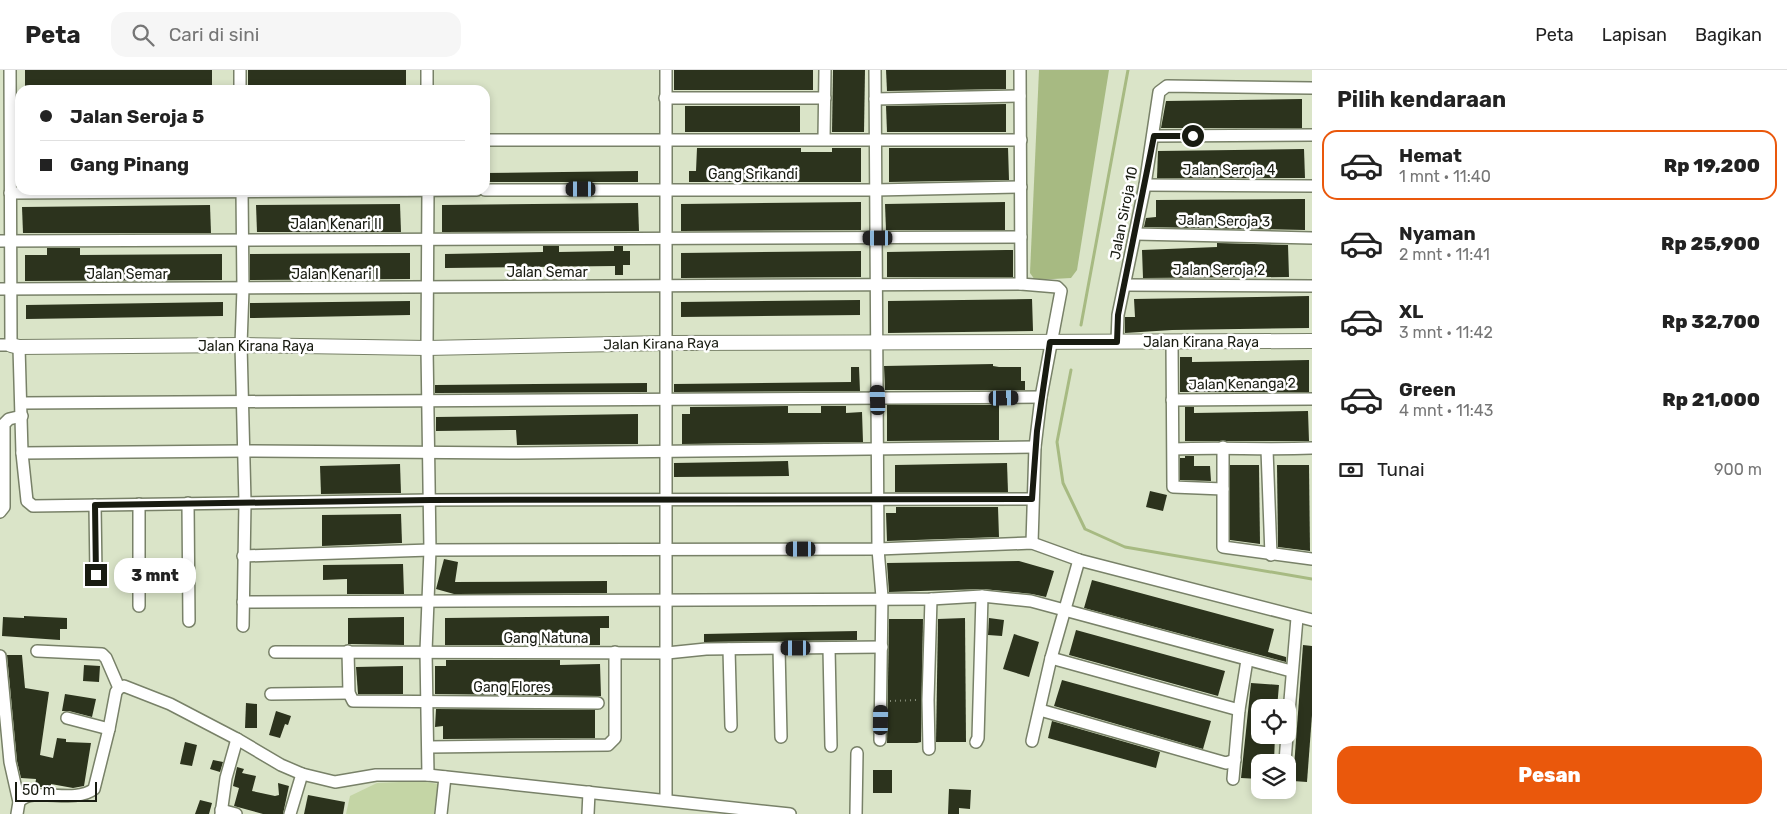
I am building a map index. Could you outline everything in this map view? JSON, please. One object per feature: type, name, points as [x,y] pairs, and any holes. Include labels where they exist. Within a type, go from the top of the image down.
[{"type":"street","points":[[10,70],[15,106],[15,148],[5,241],[6,289],[10,345],[22,403],[22,453],[27,501],[31,505],[430,500],[1032,499]]},
{"type":"street","points":[[240,70],[240,85]]},
{"type":"street","points":[[427,70],[427,85]]},
{"type":"street","points":[[666,70],[666,800]]},
{"type":"street","points":[[824,139],[825,70]]},
{"type":"street","points":[[875,70],[875,190],[878,238],[876,343],[878,549],[882,598],[880,740]]},
{"type":"street","points":[[1020,70],[1021,284]]},
{"type":"street","name":"Jalan Siroja 10","points":[[1117,342],[1116,323],[1145,185],[1154,136],[1158,96],[1161,90],[1168,86],[1312,88]]},
{"type":"street","points":[[875,98],[1020,96]]},
{"type":"street","points":[[665,98],[825,98]]},
{"type":"street","points":[[1154,136],[1312,135]]},
{"type":"street","points":[[490,140],[1020,140]]},
{"type":"street","name":"Jalan Seroja 4","points":[[1145,185],[1312,186]]},
{"type":"street","name":"Gang Srikandi","points":[[490,190],[666,188],[875,190],[1021,187]]},
{"type":"street","points":[[10,192],[15,192]]},
{"type":"street","points":[[242,195],[243,290],[241,345],[245,502],[243,626]]},
{"type":"street","points":[[428,195],[429,239],[426,348],[430,500],[429,600],[426,652],[428,775]]},
{"type":"street","name":"Jalan Seroja 3","points":[[1135,234],[1312,238]]},
{"type":"street","name":"Jalan Kenari II","points":[[5,241],[1021,237]]},
{"type":"street","name":"Jalan Semar","points":[[428,288],[1021,284],[1053,286],[1061,291],[1050,342]]},
{"type":"street","name":"Jalan Seroja 2","points":[[1125,285],[1312,286]]},
{"type":"street","name":"Jalan Kenari I","points":[[243,290],[428,288]]},
{"type":"street","name":"Jalan Semar","points":[[6,289],[243,290]]},
{"type":"street","name":"Jalan Kirana Raya","points":[[10,345],[241,345],[426,348],[665,343],[1172,343],[1312,340]]},
{"type":"street","points":[[1032,544],[1035,447],[1040,397],[1050,342]]},
{"type":"street","points":[[1172,343],[1173,487],[1178,489],[1223,489]]},
{"type":"street","points":[[22,403],[878,400],[1040,397]]},
{"type":"street","name":"Jalan Kenanga 2","points":[[1172,400],[1312,399]]},
{"type":"street","points":[[0,512],[4,508],[4,424],[9,419],[22,416]]},
{"type":"street","points":[[22,453],[244,450],[667,451],[1035,447]]},
{"type":"street","points":[[1174,449],[1223,447],[1267,450],[1312,448]]},
{"type":"street","points":[[1223,447],[1222,545],[1226,549],[1312,559]]},
{"type":"street","points":[[1267,450],[1271,555]]},
{"type":"street","points":[[188,503],[189,621]]},
{"type":"street","points":[[139,504],[139,606]]},
{"type":"street","points":[[95,505],[96,575]]},
{"type":"street","points":[[243,556],[430,550],[666,551],[878,549],[1032,544],[1079,560],[1297,618],[1312,620]]},
{"type":"street","points":[[1032,741],[1051,658],[1079,560]]},
{"type":"street","points":[[243,602],[931,598],[982,596],[1014,598],[1066,609],[1292,671]]},
{"type":"street","points":[[976,742],[978,738],[982,596]]},
{"type":"street","points":[[929,748],[928,700],[931,598]]},
{"type":"street","points":[[1290,699],[1297,618]]},
{"type":"street","name":"Gang Natuna","points":[[275,652],[667,653],[730,649],[882,647]]},
{"type":"street","points":[[780,648],[781,737]]},
{"type":"street","points":[[829,648],[831,746]]},
{"type":"street","points":[[730,649],[730,726]]},
{"type":"street","points":[[19,802],[29,795],[72,796],[84,794],[94,789],[119,688],[106,658],[102,654],[37,651]]},
{"type":"street","points":[[271,694],[349,693],[348,651]]},
{"type":"street","points":[[429,748],[608,745],[615,738],[614,652]]},
{"type":"street","points":[[0,656],[3,721],[19,802],[17,814]]},
{"type":"street","points":[[1051,658],[1239,710]]},
{"type":"street","points":[[1233,779],[1239,710],[1247,660]]},
{"type":"street","points":[[119,688],[128,686],[146,694],[237,739],[281,765],[302,774],[335,782],[376,775],[428,775],[790,814]]},
{"type":"street","name":"Gang Flores","points":[[349,693],[353,701],[598,702]]},
{"type":"street","points":[[1040,710],[1226,763],[1235,760]]},
{"type":"street","points":[[67,718],[110,729]]},
{"type":"street","points":[[236,814],[221,812],[226,778],[237,739]]},
{"type":"street","points":[[856,814],[857,753]]},
{"type":"street","points":[[290,814],[302,774]]},
{"type":"street","points":[[441,814],[445,777]]},
{"type":"street","points":[[588,814],[589,792]]},
{"type":"path","points":[[881,701],[928,700]]},
{"type":"shaded area","points":[[1039,70],[1109,70],[1077,270],[1071,278],[1035,280],[1030,273]]},
{"type":"shaded area","points":[[421,781],[438,784],[434,814],[346,814],[350,796],[377,783]]},
{"type":"building","points":[[25,70],[212,70],[212,85],[25,85]]},
{"type":"building","points":[[248,70],[406,70],[406,85],[248,85]]},
{"type":"building","points":[[674,70],[813,70],[813,90],[674,90]]},
{"type":"building","points":[[833,70],[865,70],[864,132],[832,132]]},
{"type":"building","points":[[886,70],[1006,70],[1006,89],[887,91]]},
{"type":"building","points":[[1302,99],[1302,128],[1161,128],[1166,101]]},
{"type":"building","points":[[1006,104],[1006,132],[887,132],[886,106]]},
{"type":"building","points":[[685,106],[800,106],[800,132],[685,132]]},
{"type":"building","points":[[697,148],[801,148],[801,152],[832,152],[832,148],[861,148],[861,182],[689,182],[689,171],[696,171]]},
{"type":"building","points":[[889,148],[1008,148],[1009,180],[889,182]]},
{"type":"building","points":[[1304,149],[1305,178],[1157,178],[1158,151]]},
{"type":"building","points":[[638,171],[638,182],[490,182],[490,173]]},
{"type":"building","points":[[1305,199],[1305,230],[1144,227],[1146,218],[1156,217],[1156,200]]},
{"type":"building","points":[[861,202],[861,230],[681,231],[681,204]]},
{"type":"building","points":[[1005,202],[1005,230],[886,230],[885,204]]},
{"type":"building","points":[[638,203],[639,231],[442,232],[442,205]]},
{"type":"building","points":[[400,204],[401,232],[257,232],[256,205]]},
{"type":"building","points":[[210,205],[211,233],[23,233],[22,207]]},
{"type":"building","points":[[1217,243],[1288,245],[1289,277],[1143,278],[1142,250],[1217,247]]},
{"type":"building","points":[[543,246],[559,246],[559,252],[614,251],[614,246],[623,246],[623,251],[630,251],[630,265],[623,265],[623,275],[615,275],[615,266],[445,268],[445,254],[543,252]]},
{"type":"building","points":[[47,248],[80,248],[80,255],[222,254],[222,280],[25,281],[25,255],[47,255]]},
{"type":"building","points":[[1013,250],[1013,277],[887,277],[887,252]]},
{"type":"building","points":[[861,251],[861,277],[681,278],[681,253]]},
{"type":"building","points":[[410,253],[410,279],[250,280],[250,254]]},
{"type":"building","points":[[1309,296],[1309,328],[1172,330],[1125,333],[1125,317],[1135,317],[1134,299]]},
{"type":"building","points":[[1032,299],[1033,331],[888,333],[888,301]]},
{"type":"building","points":[[860,300],[860,315],[681,317],[681,302]]},
{"type":"building","points":[[410,301],[410,315],[250,318],[250,303]]},
{"type":"building","points":[[223,302],[223,316],[26,319],[26,305]]},
{"type":"building","points":[[1180,357],[1192,357],[1192,362],[1309,360],[1309,392],[1180,392]]},
{"type":"building","points":[[993,364],[993,366],[999,367],[1021,367],[1021,381],[1025,381],[1025,390],[885,390],[884,366]]},
{"type":"building","points":[[851,367],[859,367],[860,391],[674,392],[674,384],[851,382]]},
{"type":"building","points":[[647,383],[647,392],[435,393],[435,385]]},
{"type":"building","points":[[887,405],[999,405],[999,440],[887,441]]},
{"type":"building","points":[[788,406],[788,413],[821,413],[821,406],[846,406],[846,413],[862,412],[863,442],[682,444],[682,414],[690,414],[690,407]]},
{"type":"building","points":[[1185,407],[1194,407],[1194,413],[1308,411],[1309,441],[1185,441]]},
{"type":"building","points":[[638,414],[638,444],[517,445],[516,430],[436,431],[436,417]]},
{"type":"building","points":[[1185,456],[1194,456],[1194,466],[1210,466],[1211,481],[1180,480],[1180,458],[1185,458]]},
{"type":"building","points":[[788,461],[789,476],[674,477],[674,463]]},
{"type":"building","points":[[1007,463],[1008,492],[895,492],[895,465]]},
{"type":"building","points":[[400,464],[401,493],[321,494],[320,466]]},
{"type":"building","points":[[1230,465],[1259,465],[1260,544],[1230,540]]},
{"type":"building","points":[[1277,465],[1309,465],[1310,551],[1278,547]]},
{"type":"building","points":[[1150,491],[1167,495],[1163,511],[1146,507]]},
{"type":"building","points":[[896,507],[998,507],[999,537],[887,541],[886,513],[896,513]]},
{"type":"building","points":[[401,514],[402,543],[322,546],[322,515]]},
{"type":"building","points":[[444,559],[458,562],[455,582],[607,581],[607,593],[454,594],[436,589]]},
{"type":"building","points":[[1019,561],[1054,571],[1046,597],[983,589],[889,592],[887,563]]},
{"type":"building","points":[[403,564],[404,594],[347,594],[347,579],[323,580],[323,565]]},
{"type":"building","points":[[1092,580],[1274,629],[1268,652],[1286,657],[1286,662],[1084,608]]},
{"type":"building","points":[[24,616],[67,618],[67,629],[60,629],[60,640],[2,636],[3,617],[24,618]]},
{"type":"building","points":[[609,616],[609,628],[600,628],[600,645],[445,645],[445,618]]},
{"type":"building","points":[[404,617],[404,645],[348,644],[348,618]]},
{"type":"building","points":[[965,618],[966,742],[936,742],[938,619]]},
{"type":"building","points":[[989,618],[1004,620],[1002,636],[988,635]]},
{"type":"building","points":[[889,619],[923,619],[921,742],[917,743],[887,743]]},
{"type":"building","points":[[1076,630],[1225,671],[1218,696],[1069,655]]},
{"type":"building","points":[[857,631],[857,640],[704,642],[704,634]]},
{"type":"building","points":[[1014,634],[1039,642],[1029,677],[1003,669]]},
{"type":"building","points":[[1303,645],[1312,646],[1312,715],[1307,782],[1296,781],[1296,740]]},
{"type":"building","points":[[7,655],[22,655],[25,688],[49,692],[40,755],[53,758],[57,738],[66,739],[66,742],[91,743],[84,786],[73,788],[51,784],[51,787],[35,787],[36,779],[21,778],[17,761]]},
{"type":"building","points":[[446,660],[560,660],[560,665],[600,664],[601,696],[435,694],[435,666],[446,666]]},
{"type":"building","points":[[84,665],[100,666],[99,682],[83,681]]},
{"type":"building","points":[[403,666],[403,694],[358,694],[356,667]]},
{"type":"building","points":[[1062,680],[1211,721],[1203,749],[1054,706]]},
{"type":"building","points":[[1251,683],[1279,685],[1278,699],[1251,699],[1251,744],[1275,744],[1274,754],[1251,754],[1251,779],[1241,778]]},
{"type":"building","points":[[65,694],[96,699],[92,717],[62,711]]},
{"type":"building","points":[[246,703],[257,704],[257,728],[245,728]]},
{"type":"building","points":[[436,709],[595,710],[595,738],[443,739],[443,726],[435,727]]},
{"type":"building","points":[[276,711],[291,716],[288,725],[285,724],[280,738],[269,735]]},
{"type":"building","points":[[1052,721],[1160,752],[1156,768],[1048,738]]},
{"type":"building","points":[[185,742],[197,745],[192,766],[180,764]]},
{"type":"building","points":[[213,760],[223,762],[220,772],[210,769]]},
{"type":"building","points":[[237,767],[244,769],[242,773],[256,776],[252,791],[275,796],[279,795],[278,783],[289,786],[283,814],[263,814],[234,806],[239,788],[233,786]]},
{"type":"building","points":[[873,770],[892,770],[892,793],[873,793]]},
{"type":"building","points":[[949,789],[971,790],[970,809],[959,808],[959,814],[948,814]]},
{"type":"building","points":[[308,795],[345,802],[343,814],[304,814]]},
{"type":"building","points":[[200,800],[212,803],[209,814],[195,814]]},
{"type":"waterway","points":[[1081,325],[1128,70]]},
{"type":"waterway","points":[[1071,370],[1057,442],[1063,483],[1085,529],[1125,547],[1312,579]]},
{"type":"route","points":[[96,575],[95,505],[430,500],[1032,499],[1040,397],[1050,342],[1117,342],[1116,323],[1154,136],[1193,136]]}]
